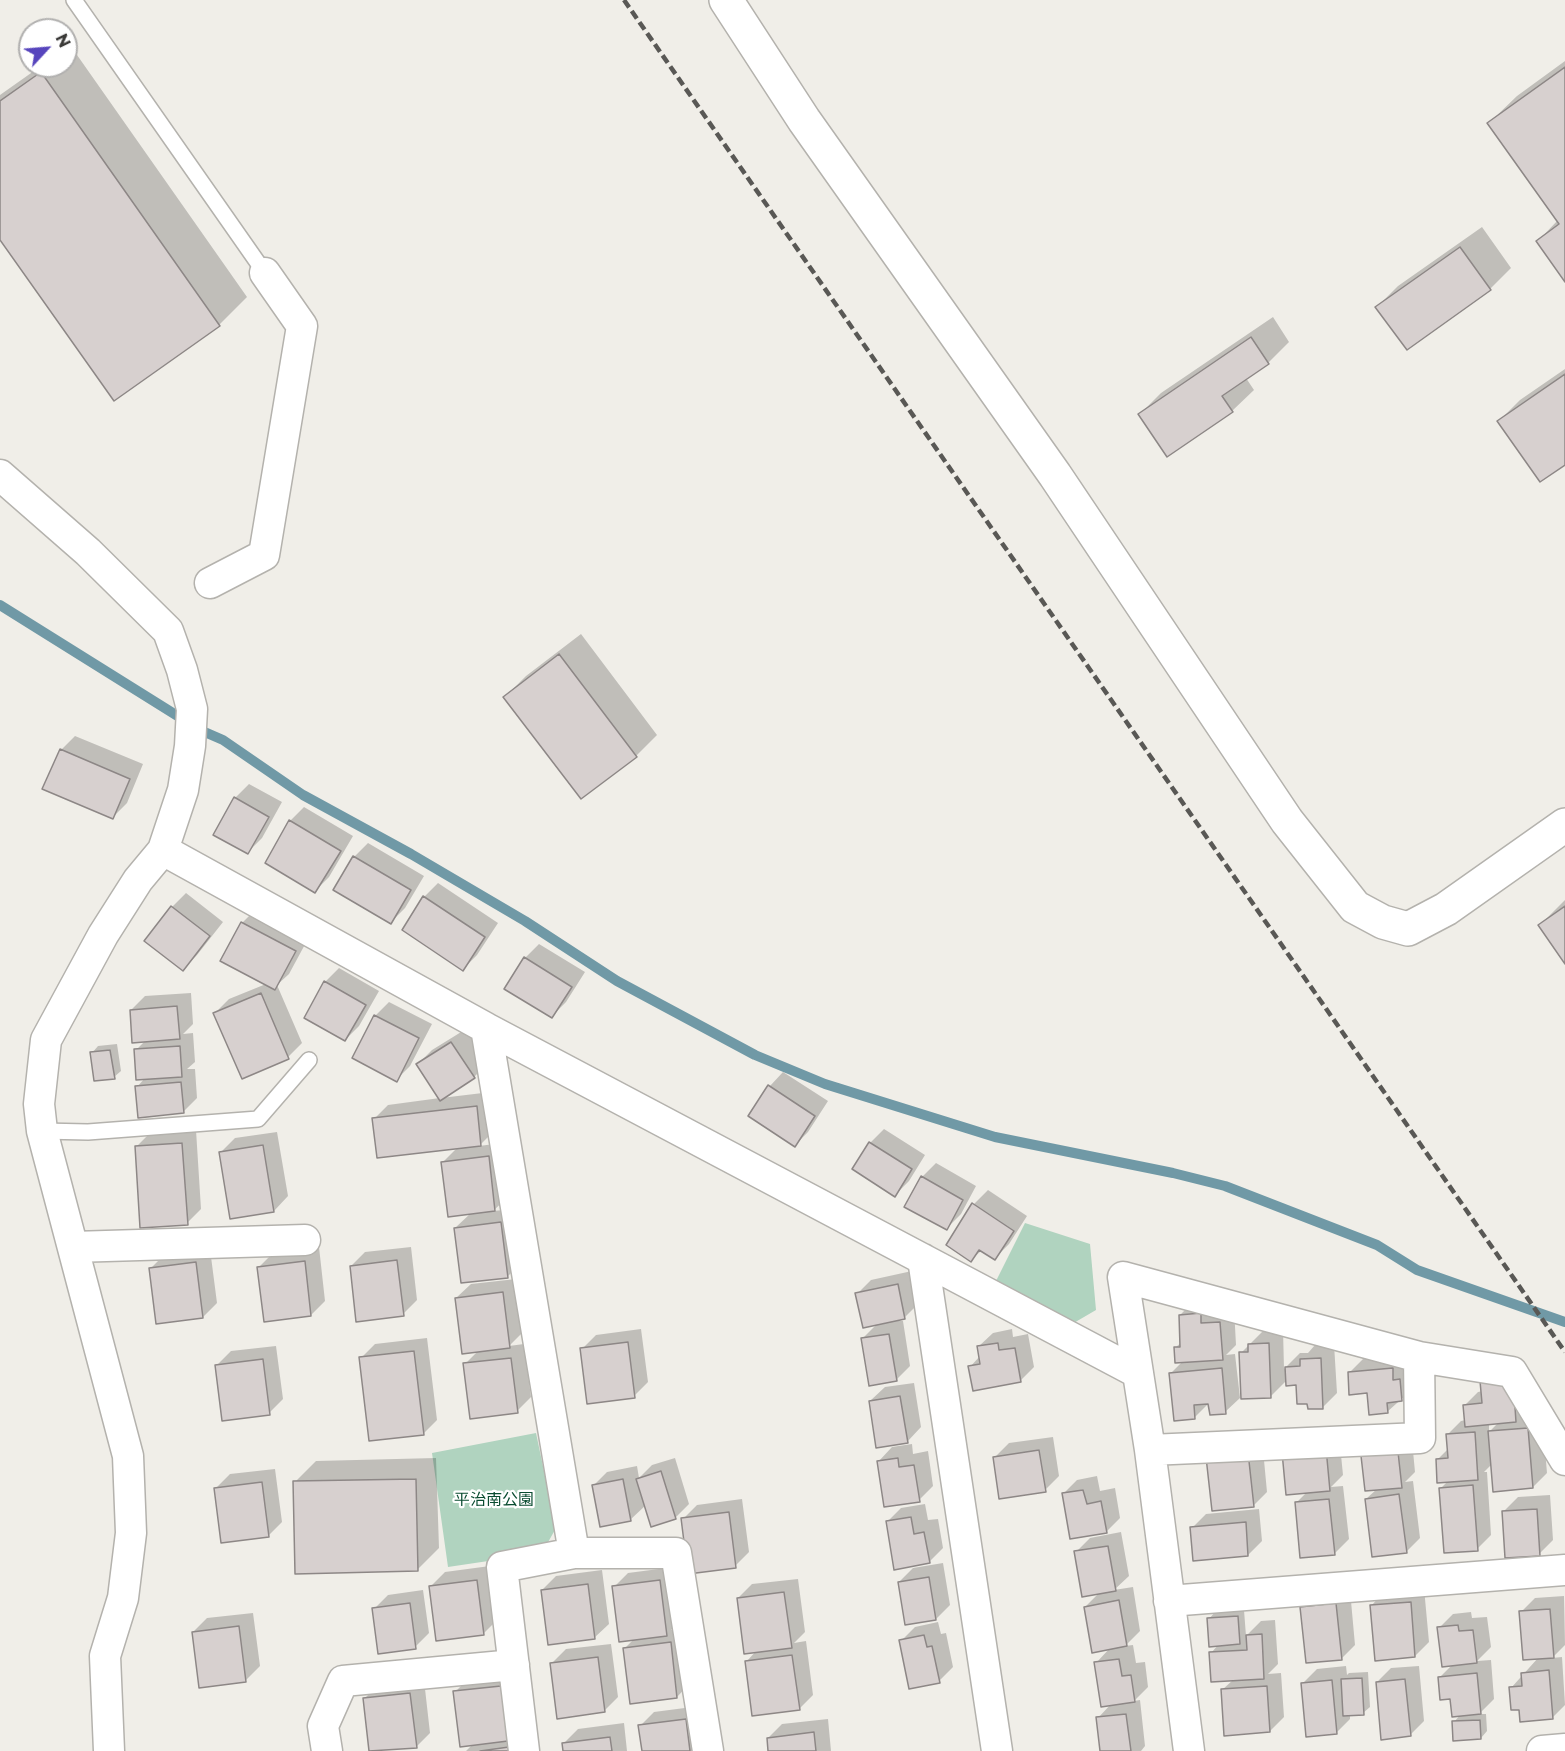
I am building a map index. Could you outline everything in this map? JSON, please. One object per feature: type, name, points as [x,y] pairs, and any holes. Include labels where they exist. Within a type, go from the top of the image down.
[{"type":"street","points":[[726,0],[804,120],[1055,475],[1287,821],[1356,907],[1383,922],[1408,929],[1446,909],[1565,825]]},
{"type":"street","points":[[210,583],[264,555],[302,326],[266,273]]},
{"type":"street","points":[[0,475],[88,552],[168,631],[180,663],[192,708],[190,746],[183,790],[163,850],[138,880],[103,934],[46,1040],[39,1104],[42,1131],[128,1456],[131,1533],[123,1598],[105,1656],[109,1751]]},
{"type":"street","points":[[163,850],[486,1028],[1138,1373]]},
{"type":"street","points":[[486,1028],[574,1553]]},
{"type":"street","points":[[73,1247],[305,1240]]},
{"type":"street","points":[[923,1259],[997,1751]]},
{"type":"street","points":[[1189,1751],[1150,1450],[1123,1276],[1419,1357],[1512,1372],[1565,1460]]},
{"type":"street","points":[[1150,1450],[1420,1438],[1419,1357]]},
{"type":"street","points":[[525,1751],[502,1567],[574,1553],[676,1553],[708,1751]]},
{"type":"street","points":[[1169,1601],[1565,1570]]},
{"type":"street","points":[[327,1751],[323,1726],[343,1681],[514,1665]]},
{"type":"street","points":[[1542,1751],[1565,1749]]},
{"type":"lane","points":[[74,0],[266,273]]},
{"type":"lane","points":[[42,1131],[88,1131],[258,1119],[309,1060]]},
{"type":"green space","points":[[1025,1223],[1090,1244],[1096,1310],[1072,1324],[995,1283]]},
{"type":"green space","name":"平治南公園","points":[[536,1433],[556,1528],[542,1553],[448,1567],[432,1453]]},
{"type":"building","points":[[1565,67],[1565,282],[1536,241],[1559,224],[1487,123]]},
{"type":"building","points":[[33,78],[45,78],[220,326],[114,401],[0,240],[0,101]]},
{"type":"building","points":[[1460,247],[1491,290],[1407,350],[1375,307]]},
{"type":"building","points":[[1251,337],[1269,364],[1222,396],[1233,412],[1167,457],[1138,414]]},
{"type":"building","points":[[1565,374],[1565,465],[1540,482],[1497,421]]},
{"type":"building","points":[[559,654],[637,757],[581,799],[503,697]]},
{"type":"building","points":[[60,749],[130,779],[113,819],[42,789]]},
{"type":"building","points":[[234,797],[269,817],[248,854],[213,835]]},
{"type":"building","points":[[289,820],[341,851],[315,893],[265,863]]},
{"type":"building","points":[[353,856],[411,890],[391,924],[333,890]]},
{"type":"building","points":[[423,896],[485,937],[463,971],[402,930]]},
{"type":"building","points":[[171,906],[210,936],[183,971],[144,941]]},
{"type":"building","points":[[1565,906],[1565,964],[1538,925]]},
{"type":"building","points":[[241,922],[296,951],[275,990],[220,961]]},
{"type":"building","points":[[524,957],[572,987],[552,1018],[504,989]]},
{"type":"building","points":[[324,981],[366,1005],[345,1041],[304,1018]]},
{"type":"building","points":[[261,993],[289,1059],[242,1079],[213,1013]]},
{"type":"building","points":[[177,1006],[180,1039],[132,1043],[130,1010]]},
{"type":"building","points":[[374,1015],[419,1038],[397,1082],[352,1058]]},
{"type":"building","points":[[451,1042],[475,1078],[440,1101],[416,1064]]},
{"type":"building","points":[[180,1046],[182,1077],[136,1080],[134,1049]]},
{"type":"building","points":[[110,1050],[115,1079],[94,1081],[90,1052]]},
{"type":"building","points":[[181,1082],[184,1113],[138,1118],[135,1086]]},
{"type":"building","points":[[768,1085],[815,1116],[795,1147],[748,1116]]},
{"type":"building","points":[[477,1106],[481,1146],[377,1158],[372,1118]]},
{"type":"building","points":[[869,1142],[912,1169],[895,1197],[852,1169]]},
{"type":"building","points":[[182,1143],[188,1225],[140,1228],[135,1146]]},
{"type":"building","points":[[263,1145],[274,1212],[230,1219],[219,1152]]},
{"type":"building","points":[[489,1156],[495,1211],[448,1217],[441,1162]]},
{"type":"building","points":[[921,1176],[963,1200],[947,1230],[904,1207]]},
{"type":"building","points":[[972,1203],[1014,1231],[995,1260],[979,1250],[971,1262],[946,1245]]},
{"type":"building","points":[[501,1222],[508,1278],[461,1283],[454,1228]]},
{"type":"building","points":[[397,1260],[404,1316],[356,1322],[350,1266]]},
{"type":"building","points":[[305,1261],[311,1316],[264,1322],[257,1267]]},
{"type":"building","points":[[196,1262],[203,1318],[156,1324],[149,1268]]},
{"type":"building","points":[[898,1284],[905,1319],[863,1328],[855,1293]]},
{"type":"building","points":[[503,1292],[510,1348],[462,1354],[455,1298]]},
{"type":"building","points":[[1201,1313],[1201,1323],[1220,1322],[1223,1360],[1175,1363],[1174,1347],[1180,1347],[1179,1315]]},
{"type":"building","points":[[889,1334],[897,1381],[869,1386],[861,1338]]},
{"type":"building","points":[[628,1342],[635,1398],[587,1404],[580,1348]]},
{"type":"building","points":[[998,1343],[999,1350],[1015,1348],[1021,1382],[973,1391],[968,1366],[980,1364],[977,1346]]},
{"type":"building","points":[[1269,1343],[1271,1398],[1241,1399],[1239,1352],[1248,1352],[1248,1344]]},
{"type":"building","points":[[414,1351],[424,1435],[369,1441],[359,1357]]},
{"type":"building","points":[[511,1358],[518,1413],[470,1419],[463,1363]]},
{"type":"building","points":[[1321,1358],[1323,1409],[1308,1409],[1307,1404],[1297,1404],[1296,1385],[1286,1386],[1285,1367],[1300,1366],[1300,1359]]},
{"type":"building","points":[[263,1359],[270,1415],[222,1421],[215,1365]]},
{"type":"building","points":[[1222,1368],[1226,1414],[1210,1415],[1208,1404],[1194,1405],[1195,1419],[1174,1421],[1169,1373]]},
{"type":"building","points":[[1393,1368],[1393,1380],[1400,1379],[1402,1401],[1387,1403],[1388,1413],[1369,1415],[1367,1393],[1349,1395],[1348,1372]]},
{"type":"building","points":[[1513,1378],[1516,1422],[1465,1427],[1463,1405],[1482,1403],[1480,1381]]},
{"type":"building","points":[[900,1396],[908,1443],[876,1448],[869,1401]]},
{"type":"building","points":[[1528,1428],[1533,1488],[1493,1492],[1488,1431]]},
{"type":"building","points":[[1475,1432],[1478,1480],[1437,1483],[1436,1459],[1448,1458],[1446,1434]]},
{"type":"building","points":[[1397,1443],[1402,1488],[1365,1491],[1360,1447]]},
{"type":"building","points":[[1326,1448],[1330,1491],[1286,1495],[1282,1452]]},
{"type":"building","points":[[1039,1450],[1046,1492],[999,1499],[993,1457]]},
{"type":"building","points":[[1248,1452],[1254,1507],[1212,1511],[1206,1457]]},
{"type":"building","points":[[898,1458],[899,1467],[914,1465],[920,1502],[884,1507],[877,1461]]},
{"type":"building","points":[[661,1471],[676,1519],[651,1527],[636,1479]]},
{"type":"building","points":[[416,1479],[418,1571],[295,1574],[293,1481]]},
{"type":"building","points":[[623,1479],[631,1521],[600,1527],[592,1485]]},
{"type":"building","points":[[262,1482],[269,1537],[221,1543],[214,1488]]},
{"type":"building","points":[[1473,1485],[1478,1551],[1444,1553],[1439,1488]]},
{"type":"building","points":[[1083,1490],[1087,1504],[1101,1501],[1107,1533],[1070,1539],[1062,1493]]},
{"type":"building","points":[[1399,1494],[1407,1553],[1372,1557],[1365,1499]]},
{"type":"building","points":[[1329,1499],[1335,1555],[1300,1558],[1295,1502]]},
{"type":"building","points":[[1537,1509],[1540,1556],[1505,1558],[1502,1511]]},
{"type":"building","points":[[729,1512],[736,1568],[688,1574],[681,1518]]},
{"type":"building","points":[[911,1517],[914,1534],[924,1532],[930,1563],[894,1570],[886,1521]]},
{"type":"building","points":[[1246,1522],[1248,1556],[1193,1561],[1190,1527]]},
{"type":"building","points":[[1108,1546],[1116,1591],[1082,1597],[1074,1551]]},
{"type":"building","points":[[929,1577],[936,1620],[905,1625],[898,1582]]},
{"type":"building","points":[[477,1580],[484,1635],[436,1641],[429,1586]]},
{"type":"building","points":[[660,1580],[667,1636],[619,1642],[612,1586]]},
{"type":"building","points":[[588,1584],[595,1639],[548,1645],[541,1590]]},
{"type":"building","points":[[784,1592],[792,1648],[744,1654],[737,1598]]},
{"type":"building","points":[[1119,1600],[1127,1646],[1092,1653],[1084,1607]]},
{"type":"building","points":[[1411,1602],[1415,1657],[1375,1661],[1370,1605]]},
{"type":"building","points":[[410,1603],[416,1649],[378,1654],[372,1608]]},
{"type":"building","points":[[1336,1603],[1342,1660],[1306,1663],[1300,1607]]},
{"type":"building","points":[[1550,1609],[1554,1658],[1523,1660],[1519,1611]]},
{"type":"building","points":[[1238,1616],[1240,1644],[1209,1647],[1207,1618]]},
{"type":"building","points":[[1458,1625],[1459,1631],[1473,1630],[1477,1663],[1442,1667],[1437,1627]]},
{"type":"building","points":[[239,1626],[246,1682],[199,1688],[192,1632]]},
{"type":"building","points":[[1262,1634],[1264,1679],[1211,1682],[1209,1652],[1247,1650],[1246,1635]]},
{"type":"building","points":[[924,1635],[927,1647],[932,1646],[940,1683],[909,1689],[899,1640]]},
{"type":"building","points":[[671,1642],[677,1698],[630,1704],[623,1648]]},
{"type":"building","points":[[792,1655],[800,1710],[752,1716],[745,1661]]},
{"type":"building","points":[[598,1657],[605,1712],[557,1719],[550,1663]]},
{"type":"building","points":[[1119,1659],[1122,1676],[1131,1675],[1135,1702],[1101,1707],[1094,1662]]},
{"type":"building","points":[[1549,1670],[1553,1719],[1520,1722],[1519,1710],[1511,1710],[1509,1687],[1522,1686],[1521,1673]]},
{"type":"building","points":[[1477,1673],[1481,1714],[1452,1717],[1450,1699],[1440,1700],[1438,1677]]},
{"type":"building","points":[[1362,1678],[1364,1715],[1343,1716],[1341,1679]]},
{"type":"building","points":[[1405,1679],[1411,1736],[1381,1740],[1376,1682]]},
{"type":"building","points":[[1332,1680],[1337,1734],[1306,1737],[1301,1683]]},
{"type":"building","points":[[501,1686],[508,1741],[460,1747],[453,1691]]},
{"type":"building","points":[[1267,1686],[1270,1732],[1224,1736],[1221,1689]]},
{"type":"building","points":[[410,1693],[417,1748],[369,1751],[363,1698]]},
{"type":"building","points":[[1126,1714],[1131,1751],[1100,1751],[1096,1717]]},
{"type":"building","points":[[686,1719],[690,1751],[642,1751],[638,1725]]},
{"type":"building","points":[[1480,1720],[1481,1739],[1453,1741],[1452,1721]]},
{"type":"building","points":[[814,1732],[816,1751],[768,1751],[767,1738]]},
{"type":"building","points":[[610,1737],[612,1751],[563,1751],[562,1743]]},
{"type":"building","points":[[509,1747],[509,1751],[480,1751]]},
{"type":"waterway","points":[[0,605],[200,730],[223,740],[303,795],[411,854],[525,921],[617,981],[755,1055],[825,1084],[995,1137],[1173,1173],[1225,1186],[1377,1245],[1417,1270],[1565,1322]]},
{"type":"railway","points":[[624,0],[1565,1352]]}]
